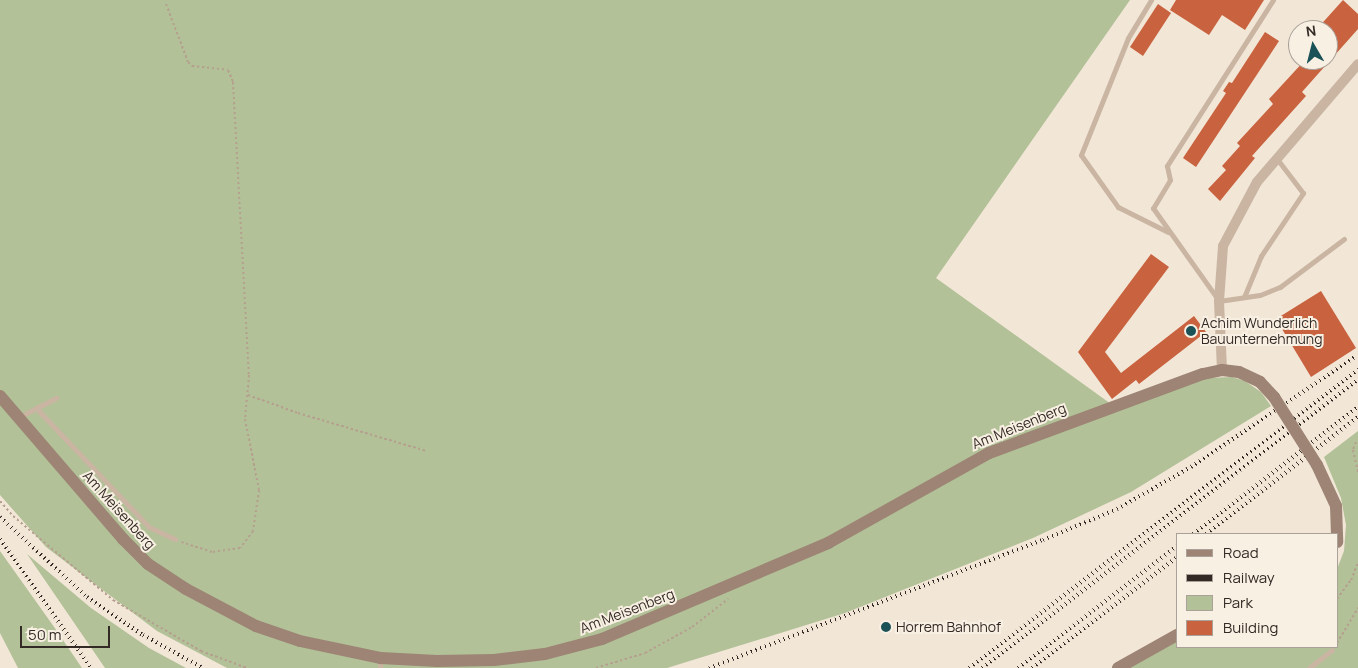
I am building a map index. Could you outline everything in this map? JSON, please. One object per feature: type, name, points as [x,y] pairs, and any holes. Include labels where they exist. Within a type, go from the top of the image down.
[{"type":"street","points":[[1337,533],[1336,506],[1317,465],[1274,397],[1250,376],[1222,370],[1219,301],[1223,246],[1258,182],[1358,64]]},
{"type":"street","name":"Am Meisenberg","points":[[0,396],[123,539],[148,564],[186,590],[256,626],[380,663],[494,660],[545,654],[602,639],[743,582],[828,543],[988,452],[1147,393],[1222,370]]},
{"type":"street","points":[[1118,668],[1176,636]]},
{"type":"lane","points":[[1151,0],[1128,38],[1081,155],[1118,207],[1169,232]]},
{"type":"lane","points":[[1273,0],[1167,166],[1170,180],[1153,208],[1219,301],[1244,297],[1280,287],[1344,239]]},
{"type":"lane","points":[[1244,297],[1261,256],[1303,193],[1277,158]]},
{"type":"lane","points":[[18,418],[56,398]]},
{"type":"lane","points":[[36,408],[149,527],[175,540]]},
{"type":"lane","points":[[1309,668],[1332,650]]},
{"type":"path","points":[[166,4],[188,62],[192,66],[228,70],[233,82],[248,395],[245,420],[259,490],[255,523],[250,538],[240,548],[222,553],[204,550],[175,540]]},
{"type":"path","points":[[248,395],[298,414],[426,451]]},
{"type":"path","points":[[1356,442],[1353,450],[1358,472]]},
{"type":"path","points":[[0,501],[13,516],[113,600],[193,647],[247,668]]},
{"type":"path","points":[[1338,598],[1351,580],[1358,563]]},
{"type":"path","points":[[596,668],[645,653],[692,627],[725,603],[743,582]]},
{"type":"path","points":[[1338,641],[1358,608]]},
{"type":"green space","points":[[0,0],[1130,0],[936,278],[1111,404],[1206,378],[1232,377],[1245,381],[1261,392],[1271,406],[1131,492],[1033,538],[845,613],[667,668],[227,668],[157,631],[46,547],[0,495]]},
{"type":"green space","points":[[1358,431],[1358,668],[1127,668],[1176,642],[1176,648],[1338,648],[1338,566],[1344,551],[1346,525],[1341,498],[1324,457]]},
{"type":"green space","points":[[0,551],[82,668],[18,668],[0,633]]},
{"type":"green space","points":[[27,554],[91,608],[149,648],[186,668],[105,668]]},
{"type":"building","points":[[1176,0],[1264,0],[1245,30],[1222,15],[1209,35],[1170,10]]},
{"type":"building","points":[[1343,0],[1358,14],[1358,29],[1338,52],[1338,20],[1325,20]]},
{"type":"building","points":[[1158,4],[1171,13],[1143,56],[1130,47]]},
{"type":"building","points":[[1265,32],[1279,41],[1196,167],[1183,158],[1226,93],[1223,91],[1229,82],[1232,83]]},
{"type":"building","points":[[1296,70],[1322,70],[1302,92],[1306,96],[1252,156],[1255,158],[1220,201],[1208,189],[1226,170],[1222,166],[1240,146],[1237,143],[1273,104],[1269,99]]},
{"type":"building","points":[[1151,254],[1169,267],[1105,352],[1121,373],[1194,316],[1206,332],[1139,384],[1136,380],[1112,399],[1078,352]]},
{"type":"building","points":[[1321,291],[1356,348],[1311,377],[1276,319]]},
{"type":"railway","points":[[709,668],[1043,540],[1117,509],[1191,467],[1356,356]]},
{"type":"railway","points":[[969,668],[1358,369]]},
{"type":"railway","points":[[982,668],[1358,380]]},
{"type":"railway","points":[[1194,533],[1358,407]]},
{"type":"railway","points":[[1207,533],[1358,417]]},
{"type":"railway","points":[[0,517],[87,597],[143,635],[203,668]]},
{"type":"railway","points":[[0,539],[91,668]]},
{"type":"railway","points":[[1018,668],[1176,547]]},
{"type":"railway","points":[[1032,668],[1176,558]]},
{"type":"place","name":"Achim Wunderlich Bauunternehmung","points":[[1191,331]]},
{"type":"place","name":"Horrem Bahnhof","points":[[886,627]]}]
